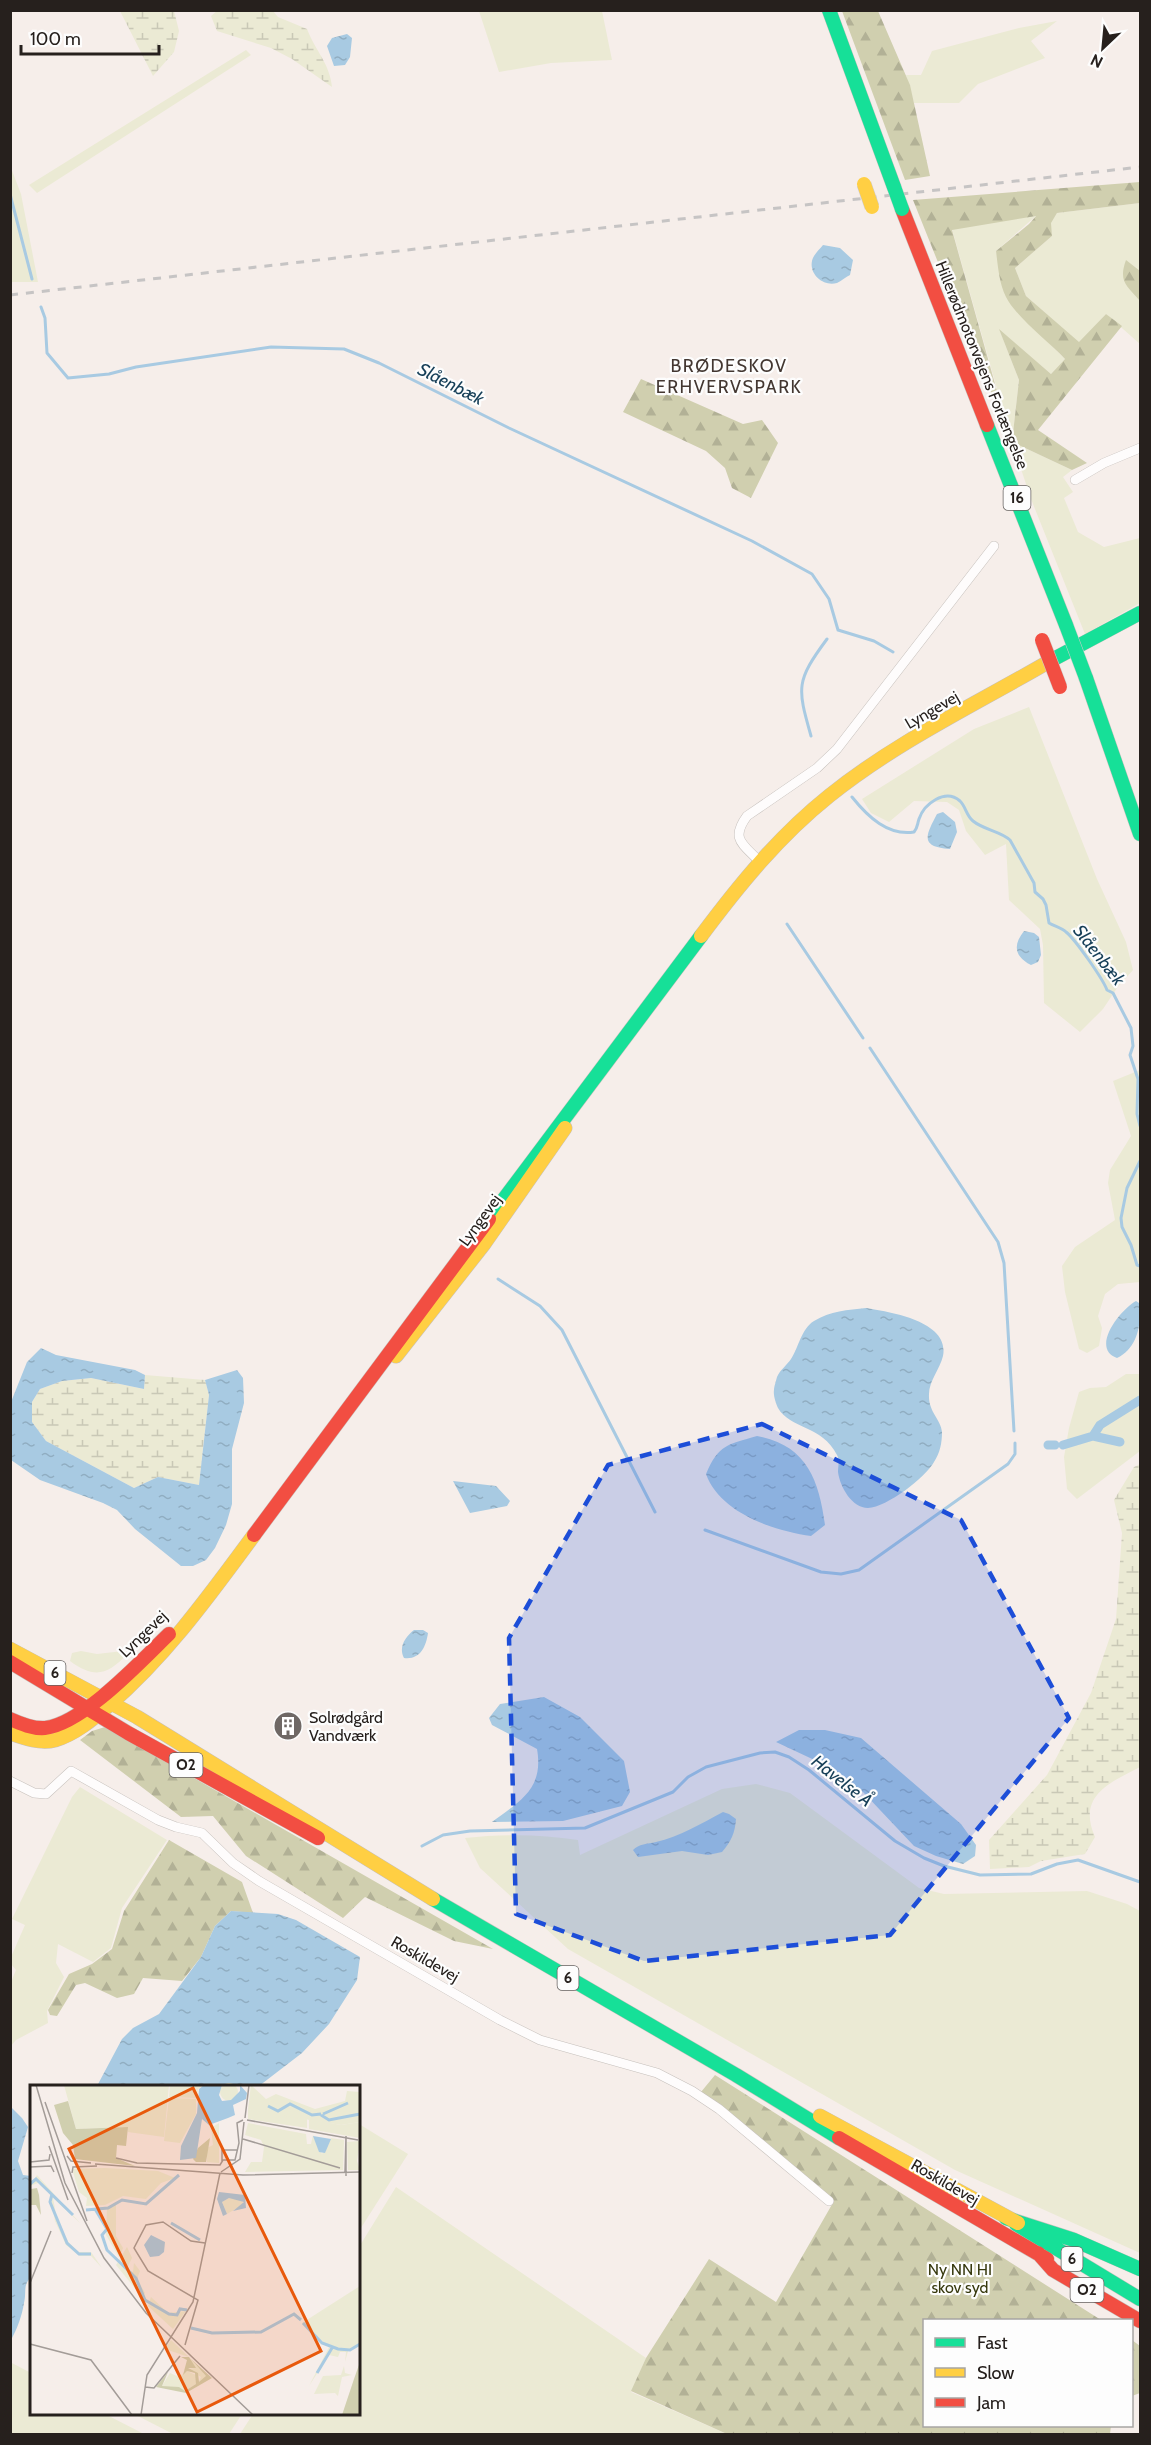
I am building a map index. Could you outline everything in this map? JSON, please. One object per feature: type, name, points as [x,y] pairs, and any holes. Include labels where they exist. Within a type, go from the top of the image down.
[{"type":"main road","name":"Hillerødmotorvejens Forlængelse","points":[[830,10],[902,209],[1086,678],[1140,834]]},
{"type":"main road","points":[[864,184],[872,207]]},
{"type":"main road","name":"Lyngevej","points":[[99,1705],[167,1649],[210,1599],[220,1581],[378,1371],[481,1227],[759,861],[796,824],[829,796],[880,759],[1062,654],[1140,613]]},
{"type":"main road","points":[[1042,640],[1060,687]]},
{"type":"main road","name":"6","points":[[10,1649],[99,1705]]},
{"type":"main road","points":[[10,1660],[99,1705]]},
{"type":"main road","points":[[10,1719],[27,1726],[48,1728],[99,1705]]},
{"type":"main road","points":[[10,1733],[38,1742],[71,1735],[99,1705]]},
{"type":"main road","name":"Roskildevej","points":[[99,1705],[215,1763],[401,1880],[736,2075],[885,2166],[1140,2313]]},
{"type":"main road","name":"Roskildevej","points":[[99,1705],[275,1815],[401,1880]]},
{"type":"main road","name":"Roskildevej","points":[[736,2075],[845,2128],[1006,2218],[1140,2299]]},
{"type":"main road","points":[[1006,2218],[1058,2232],[1108,2252],[1140,2270]]},
{"type":"main road","name":"Roskildevej","points":[[1006,2218],[1123,2268],[1140,2278]]},
{"type":"main road","name":"O2","points":[[1038,2253],[1053,2270],[1140,2321]]},
{"type":"street","points":[[1076,480],[1104,463],[1140,447]]},
{"type":"street","points":[[759,861],[740,843],[737,834],[740,825],[747,816],[817,768],[837,749],[994,546]]},
{"type":"street","name":"Roskildevej","points":[[10,1781],[34,1793],[46,1794],[71,1771],[158,1820],[202,1833],[233,1863],[259,1881],[500,2020],[540,2040],[657,2073],[692,2091],[719,2109],[829,2201]]},
{"type":"highlighted area","points":[[762,1424],[961,1520],[1069,1718],[890,1935],[644,1961],[516,1914],[509,1638],[608,1465]]},
{"type":"green space","points":[[218,10],[273,11],[278,17],[307,29],[325,64],[332,87],[292,59],[271,48],[217,31],[211,16]]},
{"type":"green space","points":[[120,11],[174,11],[179,31],[174,52],[153,76]]},
{"type":"green space","points":[[479,11],[602,11],[612,60],[551,63],[499,72]]},
{"type":"green space","points":[[842,11],[878,11],[910,85],[930,176],[905,180]]},
{"type":"green space","points":[[1057,21],[1031,41],[1045,58],[978,84],[959,103],[914,103],[906,75],[921,75],[932,51],[1019,28]]},
{"type":"green space","points":[[246,50],[251,55],[37,193],[29,185]]},
{"type":"green space","points":[[11,168],[21,194],[38,282],[11,282]]},
{"type":"green space","points":[[1140,182],[1140,203],[1057,213],[1051,223],[1052,236],[1015,268],[1026,296],[1079,342],[1106,314],[1122,326],[1038,430],[1087,463],[1072,470],[1012,442],[1019,380],[999,329],[1051,374],[1065,359],[1017,313],[1006,297],[1000,280],[996,251],[1036,216],[952,230],[1004,416],[988,387],[913,200]]},
{"type":"green space","points":[[1140,203],[1140,344],[1106,314],[1079,343],[1026,296],[1015,268],[1052,236],[1050,223],[1057,213]]},
{"type":"green space","points":[[1037,215],[996,251],[1014,308],[1065,359],[1051,374],[1000,331],[1019,380],[1012,442],[952,229]]},
{"type":"green space","points":[[1126,260],[1140,271],[1140,301],[1123,279]]},
{"type":"green space","points":[[641,379],[743,424],[762,420],[778,443],[751,498],[732,488],[725,468],[706,451],[623,412]]},
{"type":"green space","points":[[1012,442],[1072,470],[1063,477],[1073,492],[1064,498],[1078,532],[1104,547],[1140,538],[1140,603],[1085,634],[1031,499]]},
{"type":"green space","points":[[1029,707],[1097,879],[1126,942],[1133,970],[1103,1009],[1080,1032],[1044,1003],[1043,945],[1040,929],[1009,900],[1006,844],[985,855],[966,831],[959,810],[947,802],[914,801],[889,822],[871,813],[862,799],[974,729]]},
{"type":"green space","points":[[1140,1070],[1140,1282],[1118,1284],[1105,1294],[1098,1316],[1102,1328],[1099,1346],[1087,1353],[1079,1349],[1065,1292],[1062,1266],[1075,1247],[1115,1220],[1108,1183],[1110,1170],[1131,1136],[1113,1081]]},
{"type":"green space","points":[[1126,1374],[1140,1374],[1140,1451],[1077,1499],[1067,1489],[1064,1457],[1079,1392],[1090,1388],[1106,1387]]},
{"type":"green space","points":[[145,1375],[205,1380],[209,1395],[199,1485],[158,1477],[134,1488],[46,1441],[32,1422],[32,1402],[40,1389],[62,1381],[91,1378],[144,1389]]},
{"type":"green space","points":[[1140,1464],[1140,1767],[1107,1785],[1093,1801],[1090,1823],[1095,1837],[1085,1854],[1041,1861],[1029,1867],[990,1869],[989,1840],[1047,1775],[1091,1693],[1116,1619],[1122,1533],[1114,1500],[1134,1467]]},
{"type":"green space","points":[[81,1651],[97,1654],[123,1651],[127,1654],[107,1670],[94,1672],[70,1661],[72,1653]]},
{"type":"green space","points":[[105,1727],[493,1949],[454,1941],[365,1897],[343,1918],[246,1856],[213,1816],[181,1817],[80,1740],[92,1731]]},
{"type":"green space","points":[[756,1784],[790,1793],[919,1888],[944,1894],[1087,1891],[1127,1904],[1140,1911],[1140,2253],[955,2170],[568,1949],[480,1868],[465,1838],[522,1835],[578,1840],[580,1855],[722,1789]]},
{"type":"green space","points":[[80,1787],[167,1840],[122,1908],[111,1948],[93,1962],[58,1944],[56,1963],[64,1977],[47,2011],[48,2023],[16,2040],[11,2046],[11,1982],[16,1970],[11,1964],[11,1957],[25,1925],[12,1919],[72,1797]]},
{"type":"green space","points":[[169,1840],[242,1882],[253,1913],[231,1911],[215,1926],[201,1957],[182,1981],[143,1978],[134,1994],[117,1998],[85,1983],[76,1985],[57,2016],[50,2015],[48,2010],[69,1974],[92,1964],[112,1949],[124,1911]]},
{"type":"green space","name":"Ny NN HI skov syd","points":[[715,2075],[1099,2319],[923,2319],[923,2427],[1111,2427],[1110,2434],[727,2434],[631,2391],[646,2358],[709,2259],[776,2302],[834,2201],[701,2092]]},
{"type":"green space","points":[[360,2125],[408,2154],[360,2229]]},
{"type":"green space","points":[[396,2187],[646,2358],[631,2392],[727,2434],[240,2434],[252,2415],[360,2415],[360,2245]]},
{"type":"green space","points":[[1133,2341],[1140,2346],[1140,2393],[1133,2396]]},
{"type":"green space","points":[[10,2362],[30,2372],[30,2415],[107,2415],[144,2434],[11,2434]]},
{"type":"green space","points":[[136,2415],[241,2415],[229,2434],[173,2434]]},
{"type":"water","points":[[347,34],[352,38],[350,57],[345,65],[334,66],[327,46],[332,38]]},
{"type":"water","points":[[823,245],[840,248],[853,260],[850,275],[837,283],[827,283],[818,279],[813,271],[813,259]]},
{"type":"water","points":[[943,812],[955,822],[957,832],[950,849],[933,846],[928,839],[930,828],[937,814]]},
{"type":"water","points":[[1024,931],[1034,933],[1039,937],[1041,955],[1038,962],[1031,965],[1021,958],[1017,950],[1018,941]]},
{"type":"water","points":[[1136,1301],[1139,1303],[1140,1311],[1137,1334],[1130,1348],[1117,1358],[1109,1353],[1106,1346],[1110,1329],[1122,1312]]},
{"type":"water","points":[[866,1308],[916,1320],[937,1334],[943,1344],[943,1356],[929,1394],[930,1406],[942,1432],[936,1459],[923,1476],[905,1491],[885,1503],[868,1508],[852,1501],[844,1490],[838,1472],[838,1457],[831,1445],[815,1432],[783,1415],[777,1406],[774,1392],[778,1374],[791,1359],[803,1333],[810,1324],[833,1313]]},
{"type":"water","points":[[41,1348],[56,1355],[135,1370],[145,1375],[144,1389],[91,1378],[62,1381],[40,1389],[32,1402],[32,1422],[46,1441],[134,1488],[158,1477],[199,1485],[209,1395],[205,1380],[237,1370],[243,1378],[244,1403],[232,1449],[232,1504],[226,1525],[215,1548],[206,1560],[193,1566],[181,1566],[135,1529],[117,1510],[40,1480],[11,1460],[11,1402],[27,1362]]},
{"type":"water","points":[[757,1436],[787,1447],[798,1456],[814,1479],[825,1525],[811,1536],[781,1530],[750,1518],[723,1499],[713,1488],[706,1474],[720,1451],[731,1444]]},
{"type":"water","points":[[453,1481],[496,1486],[510,1501],[507,1506],[470,1513]]},
{"type":"water","points":[[414,1630],[423,1630],[428,1633],[426,1643],[418,1655],[404,1658],[402,1650],[404,1642]]},
{"type":"water","points":[[544,1697],[580,1717],[624,1761],[630,1792],[622,1806],[563,1821],[492,1822],[528,1793],[537,1774],[538,1763],[537,1749],[492,1725],[489,1718],[500,1704]]},
{"type":"water","points":[[799,1730],[825,1730],[861,1738],[961,1824],[976,1845],[975,1856],[963,1864],[936,1856],[914,1846],[863,1792],[825,1765],[776,1742]]},
{"type":"water","points":[[723,1812],[736,1819],[732,1837],[722,1852],[708,1855],[682,1851],[638,1857],[633,1850],[641,1845],[665,1840],[682,1833]]},
{"type":"water","points":[[231,1911],[278,1914],[296,1920],[360,1957],[357,1980],[329,2024],[302,2053],[260,2085],[98,2085],[122,2039],[133,2028],[159,2014],[201,1957],[215,1926]]},
{"type":"water","points":[[11,2107],[28,2127],[18,2161],[23,2175],[30,2176],[30,2278],[26,2286],[22,2313],[11,2340]]},
{"type":"waterway","name":"Slåenbæk","points":[[10,194],[32,279]]},
{"type":"waterway","name":"Slåenbæk","points":[[41,307],[45,318],[47,353],[68,378],[109,374],[136,367],[271,347],[344,349],[379,363],[509,428],[752,541],[812,574],[829,599],[838,630],[874,641],[893,652]]},
{"type":"waterway","name":"Slåenbæk","points":[[811,736],[803,706],[802,685],[809,665],[827,639]]},
{"type":"waterway","name":"Slåenbæk","points":[[852,797],[879,824],[905,832],[914,832],[922,813],[930,803],[942,797],[954,797],[962,803],[973,821],[1010,840],[1034,883],[1035,892],[1046,905],[1049,923],[1064,931],[1076,942],[1107,990],[1113,993],[1131,1028],[1133,1046],[1130,1055],[1138,1079],[1137,1114],[1140,1126]]},
{"type":"waterway","points":[[787,924],[863,1038]]},
{"type":"waterway","points":[[870,1048],[998,1242],[1004,1263],[1014,1431]]},
{"type":"waterway","name":"Slåenbæk","points":[[1140,1161],[1127,1188],[1121,1218],[1122,1227],[1137,1265],[1140,1266]]},
{"type":"waterway","points":[[498,1279],[540,1306],[562,1330],[655,1512]]},
{"type":"waterway","points":[[1093,1436],[1100,1425],[1140,1400]]},
{"type":"waterway","points":[[1063,1445],[1093,1436],[1120,1442]]},
{"type":"waterway","points":[[705,1530],[821,1572],[841,1574],[859,1570],[1008,1464],[1015,1454],[1015,1443]]},
{"type":"waterway","points":[[1048,1445],[1055,1445]]},
{"type":"waterway","name":"Havelse Å","points":[[422,1846],[443,1835],[470,1831],[585,1828],[673,1792],[688,1777],[706,1767],[760,1753],[775,1752],[789,1757],[809,1770],[895,1841],[924,1858],[944,1866],[980,1875],[1031,1874],[1057,1864],[1078,1860],[1140,1882]]},
{"type":"railway","points":[[10,295],[1140,167]]},
{"type":"traffic: fast","points":[[829,10],[894,187]]},
{"type":"traffic: fast","points":[[894,187],[902,209]]},
{"type":"traffic: fast","points":[[987,425],[1066,625]]},
{"type":"traffic: fast","points":[[1050,661],[1140,613]]},
{"type":"traffic: fast","points":[[1066,625],[1086,678]]},
{"type":"traffic: fast","points":[[1086,678],[1140,834]]},
{"type":"traffic: fast","points":[[489,1219],[701,936]]},
{"type":"traffic: fast","points":[[433,1899],[736,2075],[839,2138]]},
{"type":"traffic: fast","points":[[1006,2218],[1074,2240],[1140,2269]]},
{"type":"traffic: fast","points":[[1016,2224],[1140,2299]]},
{"type":"traffic: slow","points":[[864,184],[872,207]]},
{"type":"traffic: slow","points":[[701,936],[760,862],[829,796],[881,758],[1050,661]]},
{"type":"traffic: slow","points":[[396,1356],[484,1244],[565,1128]]},
{"type":"traffic: slow","points":[[10,1733],[38,1741],[55,1740],[77,1730],[96,1716],[129,1687],[168,1646],[254,1535]]},
{"type":"traffic: slow","points":[[10,1649],[137,1717],[433,1899]]},
{"type":"traffic: slow","points":[[820,2116],[1018,2223]]},
{"type":"traffic: jam","points":[[902,209],[987,425]]},
{"type":"traffic: jam","points":[[1042,640],[1060,687]]},
{"type":"traffic: jam","points":[[254,1535],[489,1219]]},
{"type":"traffic: jam","points":[[10,1719],[32,1727],[45,1728],[60,1724],[77,1715],[111,1689],[169,1634]]},
{"type":"traffic: jam","points":[[10,1662],[128,1733],[318,1838]]},
{"type":"traffic: jam","points":[[839,2138],[1047,2259]]},
{"type":"traffic: jam","points":[[1038,2253],[1053,2270],[1140,2321]]},
{"type":"place","name":"Solrødgård Vandværk","points":[[288,1726]]},
{"type":"district","name":"BRØDESKOV ERHVERVSPARK","points":[[729,376]]}]
